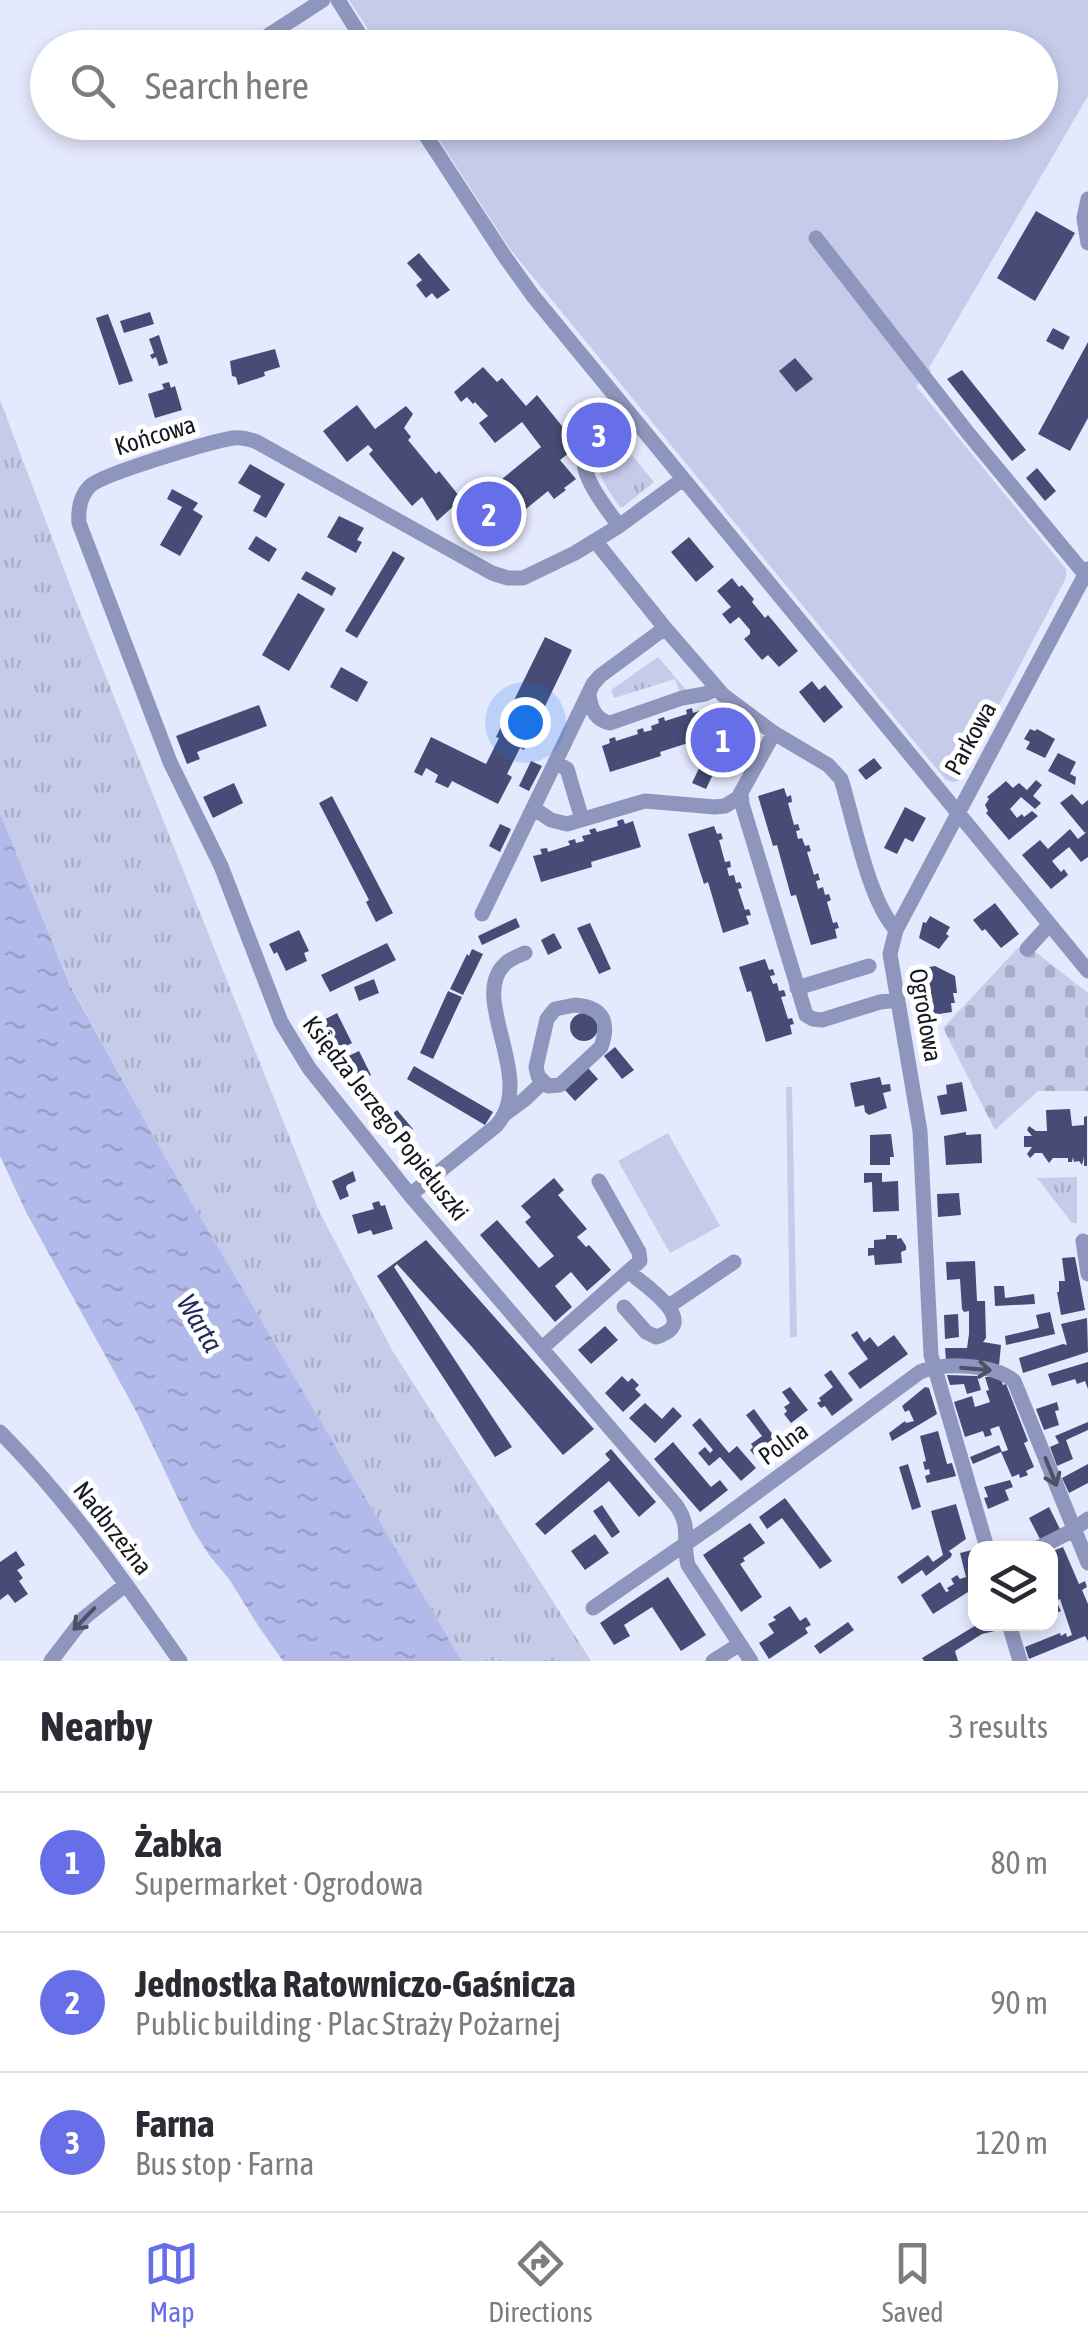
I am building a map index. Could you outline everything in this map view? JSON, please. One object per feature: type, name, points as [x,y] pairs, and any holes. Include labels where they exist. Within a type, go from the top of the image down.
[{"type":"street","points":[[277,30],[323,0]]},
{"type":"street","points":[[338,0],[357,30]]},
{"type":"street","points":[[429,140],[519,278],[1088,971]]},
{"type":"street","points":[[1088,199],[1084,218],[1088,244]]},
{"type":"street","points":[[816,238],[968,433],[1087,574]]},
{"type":"street","points":[[620,526],[593,488],[584,456],[589,443],[629,413]]},
{"type":"street","name":"Końcowa","points":[[92,484],[234,438],[257,442],[500,576],[515,579],[530,575],[596,542]]},
{"type":"street","points":[[596,542],[683,479]]},
{"type":"street","name":"Księdza Jerzego Popiełuszki","points":[[92,484],[78,514],[82,533],[170,762],[221,866],[280,1022],[309,1068],[410,1195],[676,1504],[686,1523],[688,1564],[751,1661]]},
{"type":"street","name":"Ogrodowa","points":[[596,542],[717,688],[739,709],[838,773],[876,896],[896,930],[890,954],[920,1130],[930,1350],[985,1541]]},
{"type":"street","name":"Parkowa","points":[[896,930],[1087,574]]},
{"type":"street","points":[[482,914],[589,693],[600,676],[666,628]]},
{"type":"street","points":[[589,693],[596,715],[610,722],[717,688]]},
{"type":"street","points":[[533,808],[567,824],[645,801],[720,807],[734,802],[741,794],[774,733]]},
{"type":"street","points":[[555,762],[567,769],[582,820]]},
{"type":"street","points":[[741,794],[806,1015],[822,1020],[898,1000]]},
{"type":"street","points":[[1027,949],[1050,925]]},
{"type":"street","points":[[505,1114],[510,1078],[493,986],[501,967],[524,953]]},
{"type":"street","points":[[797,988],[869,966]]},
{"type":"street","points":[[565,1006],[596,1010],[605,1023],[601,1047],[560,1085],[552,1087],[542,1082],[536,1067],[549,1016],[565,1006]]},
{"type":"street","points":[[410,1195],[496,1126],[542,1082]]},
{"type":"street","points":[[542,1348],[639,1263],[640,1254],[599,1181]]},
{"type":"street","points":[[1083,1241],[1088,1274]]},
{"type":"street","points":[[669,1306],[734,1262]]},
{"type":"street","points":[[624,1307],[646,1332],[656,1337],[666,1334],[674,1325],[669,1306],[629,1272]]},
{"type":"street","points":[[934,1367],[990,1370],[1014,1382],[1088,1563]]},
{"type":"street","name":"Polna","points":[[593,1608],[920,1372],[934,1367]]},
{"type":"street","name":"Nadbrzeżna","points":[[0,1432],[44,1481],[180,1661]]},
{"type":"street","points":[[1052,1541],[1088,1519]]},
{"type":"street","points":[[52,1661],[84,1618],[125,1585]]},
{"type":"street","points":[[1011,1631],[1020,1661]]},
{"type":"street","points":[[713,1661],[740,1644]]},
{"type":"green space","points":[[349,0],[1088,0],[1088,96],[929,368],[931,371],[916,386],[1066,569],[1066,578],[959,781],[945,779],[510,249],[439,140],[1058,140],[1058,30],[369,30]]},
{"type":"green space","points":[[0,400],[319,1211],[392,1350],[591,1661],[462,1661],[165,1157],[70,984],[0,813]]},
{"type":"green space","points":[[620,440],[654,482],[623,507],[602,479],[597,457],[597,448]]},
{"type":"green space","points":[[658,657],[686,690],[679,690],[675,679],[614,698],[611,690]]},
{"type":"green space","points":[[1019,947],[1029,954],[1033,950],[1088,993],[1088,1091],[1038,1091],[995,1130],[943,1028]]},
{"type":"green space","points":[[786,1087],[792,1087],[797,1337],[790,1337]]},
{"type":"green space","points":[[668,1133],[720,1226],[670,1253],[618,1161]]},
{"type":"green space","points":[[1077,1177],[1077,1223],[1072,1223],[1037,1178]]},
{"type":"water","name":"Warta","points":[[0,813],[70,985],[165,1157],[462,1661],[283,1661],[192,1528],[137,1413],[27,1214],[0,1156]]},
{"type":"building","points":[[1036,211],[1075,233],[1035,301],[997,278]]},
{"type":"building","points":[[419,253],[450,290],[437,299],[432,293],[426,298],[416,285],[422,280],[407,263]]},
{"type":"building","points":[[150,312],[154,324],[124,333],[120,321]]},
{"type":"building","points":[[108,314],[133,381],[119,385],[96,318]]},
{"type":"building","points":[[1053,328],[1070,337],[1063,350],[1046,341]]},
{"type":"building","points":[[159,335],[168,363],[159,366],[156,357],[152,359],[150,355],[154,353],[149,339]]},
{"type":"building","points":[[1088,342],[1088,418],[1070,451],[1038,434]]},
{"type":"building","points":[[275,349],[280,367],[238,385],[230,361]]},
{"type":"building","points":[[795,358],[813,379],[796,392],[779,371]]},
{"type":"building","points":[[483,367],[497,382],[502,378],[526,406],[537,395],[578,446],[560,460],[576,479],[566,490],[554,499],[548,491],[483,544],[456,517],[462,512],[456,504],[437,521],[422,497],[412,506],[369,454],[373,450],[368,445],[347,462],[323,431],[357,405],[375,429],[406,406],[413,414],[404,428],[411,437],[408,440],[468,507],[541,447],[522,422],[495,443],[479,423],[488,416],[467,397],[461,402],[454,392]]},
{"type":"building","points":[[962,370],[1026,450],[1012,461],[947,379]]},
{"type":"building","points":[[169,382],[171,388],[175,386],[182,410],[155,418],[148,394],[164,389],[162,384]]},
{"type":"building","points":[[250,464],[285,484],[266,518],[253,511],[261,496],[238,483]]},
{"type":"building","points":[[1037,468],[1056,491],[1045,501],[1026,478]]},
{"type":"building","points":[[172,489],[198,503],[193,510],[203,516],[180,556],[160,545],[182,507],[167,499]]},
{"type":"building","points":[[339,516],[364,528],[357,540],[362,542],[356,553],[327,537]]},
{"type":"building","points":[[256,536],[277,549],[269,562],[248,549]]},
{"type":"building","points":[[689,537],[714,567],[696,582],[671,552]]},
{"type":"building","points":[[393,551],[405,558],[357,638],[345,631]]},
{"type":"building","points":[[306,571],[336,588],[332,596],[301,579]]},
{"type":"building","points":[[732,578],[798,651],[779,667],[768,655],[762,660],[744,639],[750,630],[739,617],[730,624],[722,614],[731,607],[717,591]]},
{"type":"building","points":[[298,593],[325,609],[289,671],[262,655]]},
{"type":"building","points":[[545,637],[572,650],[524,750],[520,748],[507,774],[512,777],[498,804],[452,781],[448,788],[435,782],[438,775],[426,768],[422,776],[414,772],[431,737],[486,764]]},
{"type":"building","points":[[341,667],[368,682],[357,702],[330,687]]},
{"type":"building","points":[[812,681],[819,690],[825,685],[843,707],[824,723],[799,692]]},
{"type":"building","points":[[259,705],[267,726],[197,752],[200,759],[187,764],[176,736]]},
{"type":"building","points":[[692,708],[693,713],[702,710],[710,736],[610,772],[602,746],[610,743],[609,739],[615,737],[616,741],[638,734],[637,730],[643,728],[644,732],[652,730],[658,719],[664,717],[665,721],[687,714],[686,710]]},
{"type":"building","points":[[724,716],[738,722],[706,789],[692,783]]},
{"type":"building","points":[[1030,729],[1055,739],[1045,758],[1026,749],[1030,742],[1024,739]]},
{"type":"building","points":[[1058,753],[1076,762],[1070,774],[1076,777],[1075,785],[1048,771]]},
{"type":"building","points":[[874,758],[882,768],[866,780],[858,770]]},
{"type":"building","points":[[531,761],[542,766],[529,791],[519,786]]},
{"type":"building","points":[[1036,780],[1042,785],[1033,796],[1041,803],[1035,809],[1021,797],[1010,809],[1017,818],[1032,811],[1038,816],[1009,840],[986,813],[987,797],[1006,781],[1013,788],[1019,783],[1027,790]]},
{"type":"building","points":[[234,783],[243,803],[213,818],[203,797]]},
{"type":"building","points":[[784,788],[787,797],[791,795],[792,802],[788,803],[794,825],[798,824],[800,830],[796,831],[798,839],[809,845],[811,851],[807,852],[814,875],[818,873],[820,880],[816,881],[818,889],[823,887],[825,895],[829,894],[831,900],[827,902],[833,923],[837,922],[839,928],[835,929],[837,938],[811,945],[758,796]]},
{"type":"building","points":[[1072,794],[1082,805],[1088,800],[1085,833],[1060,803]]},
{"type":"building","points":[[332,796],[393,913],[376,922],[366,902],[369,900],[319,803]]},
{"type":"building","points":[[905,807],[926,818],[913,842],[905,838],[897,854],[884,848]]},
{"type":"building","points":[[623,819],[625,824],[633,821],[641,847],[541,882],[533,856],[542,854],[540,849],[547,848],[548,852],[570,845],[568,841],[584,841],[582,836],[591,834],[589,830],[595,828],[597,832],[618,826],[617,821]]},
{"type":"building","points":[[500,824],[511,829],[500,852],[489,846]]},
{"type":"building","points":[[714,826],[723,839],[719,840],[725,862],[730,861],[729,876],[734,875],[736,883],[740,882],[742,888],[738,889],[745,910],[749,909],[751,915],[746,916],[749,924],[723,933],[688,834]]},
{"type":"building","points":[[1070,829],[1078,839],[1088,831],[1088,857],[1081,862],[1069,847],[1052,861],[1068,875],[1051,889],[1022,855],[1040,840],[1048,849]]},
{"type":"building","points":[[995,903],[1019,934],[1001,948],[973,920]]},
{"type":"building","points":[[930,916],[950,927],[946,934],[949,936],[939,949],[919,938],[923,922]]},
{"type":"building","points":[[516,918],[520,927],[482,945],[478,936]]},
{"type":"building","points":[[590,923],[611,969],[599,974],[577,928]]},
{"type":"building","points":[[299,930],[309,951],[304,953],[307,961],[286,971],[269,944]]},
{"type":"building","points":[[554,933],[562,948],[548,955],[541,940]]},
{"type":"building","points":[[387,943],[396,960],[330,992],[321,975]]},
{"type":"building","points":[[472,949],[483,954],[463,995],[450,989]]},
{"type":"building","points":[[765,959],[775,975],[770,976],[773,984],[777,983],[779,991],[784,990],[786,996],[781,997],[788,1019],[792,1018],[794,1024],[790,1025],[792,1034],[766,1042],[751,991],[747,992],[739,967]]},
{"type":"building","points":[[935,966],[955,976],[957,993],[953,993],[952,1012],[926,1016],[918,969]]},
{"type":"building","points":[[374,979],[379,993],[359,1001],[354,987]]},
{"type":"building","points":[[448,991],[462,997],[433,1059],[420,1053]]},
{"type":"building","points":[[337,1013],[352,1043],[329,1055],[314,1025]]},
{"type":"building","points":[[584,1013],[594,1017],[598,1027],[594,1037],[584,1041],[574,1037],[570,1027],[574,1017]]},
{"type":"building","points":[[615,1047],[634,1070],[622,1079],[604,1056]]},
{"type":"building","points":[[359,1051],[371,1075],[344,1084],[334,1063]]},
{"type":"building","points":[[414,1066],[493,1112],[485,1125],[407,1079]]},
{"type":"building","points":[[588,1068],[598,1079],[575,1101],[565,1090]]},
{"type":"building","points":[[880,1077],[882,1085],[890,1084],[891,1091],[883,1093],[887,1108],[869,1115],[864,1105],[855,1107],[850,1083]]},
{"type":"building","points":[[962,1082],[967,1111],[941,1115],[937,1096],[947,1094],[946,1085]]},
{"type":"building","points":[[1070,1109],[1072,1126],[1084,1125],[1087,1116],[1087,1166],[1084,1157],[1082,1165],[1074,1162],[1073,1157],[1072,1162],[1068,1158],[1053,1158],[1049,1163],[1042,1153],[1030,1158],[1027,1154],[1032,1147],[1024,1147],[1024,1136],[1032,1136],[1027,1130],[1029,1126],[1047,1131],[1046,1110]]},
{"type":"building","points":[[397,1110],[413,1129],[401,1144],[398,1141],[393,1145],[378,1126]]},
{"type":"building","points":[[891,1134],[894,1157],[890,1157],[890,1165],[870,1165],[870,1135]]},
{"type":"building","points":[[981,1134],[982,1163],[946,1165],[944,1136]]},
{"type":"building","points":[[353,1171],[356,1181],[347,1185],[349,1196],[340,1200],[332,1181]]},
{"type":"building","points":[[864,1173],[882,1173],[882,1182],[898,1181],[899,1211],[873,1212],[872,1182],[864,1183]]},
{"type":"building","points":[[554,1178],[564,1190],[558,1195],[587,1229],[577,1237],[611,1270],[587,1291],[571,1272],[555,1286],[572,1307],[555,1322],[480,1235],[497,1220],[539,1268],[554,1256],[525,1222],[531,1217],[521,1206]]},
{"type":"building","points":[[959,1193],[961,1215],[938,1217],[937,1194]]},
{"type":"building","points":[[379,1201],[381,1206],[385,1205],[393,1229],[373,1235],[371,1230],[358,1234],[352,1215],[374,1209],[372,1203]]},
{"type":"building","points":[[886,1235],[897,1235],[906,1246],[901,1252],[902,1263],[875,1265],[874,1255],[868,1256],[874,1240],[886,1239]]},
{"type":"building","points":[[426,1240],[594,1429],[563,1455],[397,1264],[394,1267],[512,1447],[495,1457],[377,1276]]},
{"type":"building","points":[[1075,1257],[1085,1310],[1061,1315],[1057,1292],[1059,1281],[1065,1281],[1062,1258]]},
{"type":"building","points":[[975,1261],[977,1301],[985,1301],[983,1342],[1001,1345],[999,1365],[946,1360],[945,1348],[967,1348],[969,1311],[962,1309],[960,1279],[947,1280],[946,1262]]},
{"type":"building","points":[[994,1286],[1004,1286],[1005,1298],[1034,1294],[1035,1304],[995,1306]]},
{"type":"building","points":[[1050,1312],[1055,1334],[1006,1345],[1005,1336],[1039,1328],[1036,1315]]},
{"type":"building","points":[[958,1314],[959,1337],[945,1339],[944,1315]]},
{"type":"building","points":[[1087,1318],[1088,1352],[1023,1373],[1019,1358],[1067,1345],[1061,1324]]},
{"type":"building","points":[[605,1326],[618,1340],[591,1364],[578,1350]]},
{"type":"building","points":[[857,1331],[864,1342],[870,1337],[878,1347],[894,1335],[908,1354],[860,1389],[848,1373],[868,1359],[851,1335]]},
{"type":"building","points":[[1088,1362],[1088,1389],[1085,1381],[1077,1384],[1075,1379],[1052,1386],[1048,1374]]},
{"type":"building","points":[[831,1370],[853,1400],[832,1416],[817,1403],[833,1387],[824,1375]]},
{"type":"building","points":[[947,1375],[977,1376],[981,1390],[967,1394],[964,1384],[950,1385]]},
{"type":"building","points":[[622,1376],[639,1385],[635,1389],[641,1395],[623,1412],[605,1393]]},
{"type":"building","points":[[985,1377],[1000,1377],[1006,1384],[1028,1441],[1024,1443],[1034,1467],[1026,1471],[1028,1475],[1012,1477],[1001,1452],[973,1464],[970,1457],[999,1445],[1002,1452],[1008,1450],[999,1426],[990,1429],[992,1435],[985,1437],[983,1431],[965,1437],[954,1402],[972,1396],[975,1407],[990,1402]]},
{"type":"building","points":[[790,1387],[808,1410],[791,1423],[784,1414],[784,1407],[790,1403],[782,1392]]},
{"type":"building","points":[[925,1387],[929,1388],[937,1414],[892,1441],[889,1433],[905,1421],[914,1421],[902,1406]]},
{"type":"building","points":[[1057,1402],[1059,1425],[1044,1430],[1036,1409]]},
{"type":"building","points":[[645,1403],[662,1419],[673,1407],[682,1416],[655,1443],[629,1418]]},
{"type":"building","points":[[754,1409],[784,1450],[765,1463],[750,1450],[751,1444],[762,1436],[746,1415]]},
{"type":"building","points":[[700,1418],[729,1453],[737,1446],[756,1468],[741,1481],[720,1457],[709,1466],[698,1453],[705,1447],[710,1453],[713,1450],[692,1425]]},
{"type":"building","points":[[1088,1422],[1088,1430],[1066,1440],[1073,1459],[1057,1466],[1050,1447],[1059,1443],[1055,1436]]},
{"type":"building","points":[[938,1431],[947,1464],[952,1463],[956,1476],[927,1483],[925,1476],[930,1474],[929,1469],[925,1470],[920,1436]]},
{"type":"building","points":[[673,1442],[711,1487],[720,1480],[728,1490],[700,1512],[654,1459]]},
{"type":"building","points":[[611,1449],[656,1502],[639,1517],[609,1481],[545,1535],[535,1524],[610,1460],[605,1454]]},
{"type":"building","points":[[908,1464],[921,1507],[912,1510],[899,1467]]},
{"type":"building","points":[[1088,1464],[1088,1483],[1069,1493],[1062,1478]]},
{"type":"building","points":[[1010,1480],[1013,1487],[1005,1490],[1009,1500],[988,1509],[984,1487]]},
{"type":"building","points":[[785,1498],[832,1561],[820,1569],[782,1518],[767,1529],[759,1517]]},
{"type":"building","points":[[956,1504],[966,1539],[949,1551],[951,1557],[926,1576],[922,1570],[902,1584],[897,1577],[928,1555],[933,1562],[943,1555],[931,1511]]},
{"type":"building","points":[[602,1505],[620,1532],[612,1538],[593,1511]]},
{"type":"building","points":[[1049,1507],[1061,1531],[1041,1541],[1029,1518]]},
{"type":"building","points":[[750,1523],[765,1543],[740,1564],[762,1597],[741,1612],[703,1555]]},
{"type":"building","points":[[595,1534],[609,1553],[585,1570],[571,1551]]},
{"type":"building","points":[[1063,1547],[1079,1584],[1085,1581],[1087,1587],[1082,1590],[1088,1604],[1088,1641],[1085,1636],[1029,1659],[1025,1647],[1060,1633],[1072,1635],[1058,1600],[1058,1549]]},
{"type":"building","points":[[16,1551],[25,1565],[17,1570],[23,1578],[19,1581],[28,1594],[15,1603],[8,1594],[0,1600],[0,1562]]},
{"type":"building","points":[[968,1551],[968,1592],[933,1614],[921,1595],[940,1582],[949,1591],[947,1588],[954,1584],[951,1579],[957,1575],[960,1579],[966,1577],[960,1553]]},
{"type":"building","points":[[668,1577],[706,1635],[681,1651],[652,1607],[624,1625],[630,1636],[614,1645],[600,1623]]},
{"type":"building","points":[[790,1606],[800,1621],[806,1617],[811,1625],[805,1628],[808,1633],[769,1659],[759,1643],[774,1633],[768,1624],[776,1620],[773,1617]]},
{"type":"building","points":[[848,1622],[854,1630],[820,1654],[814,1646]]},
{"type":"building","points":[[968,1630],[995,1631],[982,1634],[955,1651],[958,1661],[922,1658]]},
{"type":"place","name":"Farna","points":[[599,435]]},
{"type":"place","name":"Jednostka Ratowniczo-Gaśnicza","points":[[489,514]]},
{"type":"place","name":"Żabka","points":[[723,740]]}]
